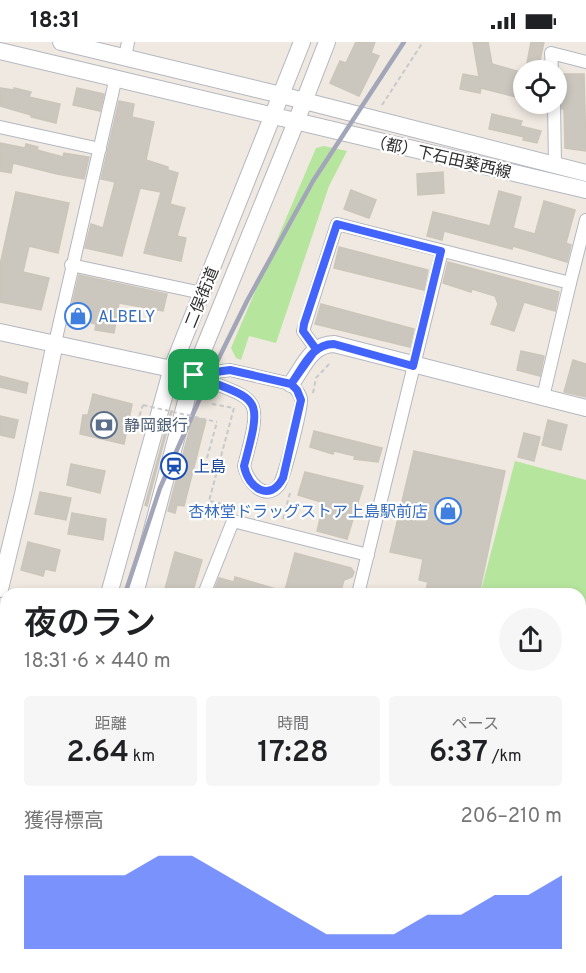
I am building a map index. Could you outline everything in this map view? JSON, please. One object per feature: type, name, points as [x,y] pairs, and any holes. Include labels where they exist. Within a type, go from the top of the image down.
[{"type":"street","points":[[61,42],[127,49],[281,95]]},
{"type":"street","name":"二俣街道","points":[[111,588],[172,368],[302,42]]},
{"type":"street","name":"二俣街道","points":[[137,588],[194,375],[327,42]]},
{"type":"street","points":[[551,48],[586,62]]},
{"type":"street","points":[[0,51],[116,77],[273,117]]},
{"type":"street","points":[[0,588],[21,505],[71,265],[116,77]]},
{"type":"street","name":"（都）下石田葵西線","points":[[281,95],[586,172]]},
{"type":"street","points":[[554,114],[555,165]]},
{"type":"street","name":"（都）下石田葵西線","points":[[273,117],[586,190]]},
{"type":"street","points":[[0,127],[100,149]]},
{"type":"street","points":[[543,398],[586,220]]},
{"type":"street","points":[[316,349],[303,331],[304,324],[337,224],[570,283]]},
{"type":"street","points":[[360,588],[441,251]]},
{"type":"street","points":[[71,265],[202,294]]},
{"type":"street","points":[[0,332],[172,368],[238,392],[251,402],[256,418],[244,466],[249,481],[256,488],[266,491],[275,488],[283,478],[298,417],[301,400],[297,390],[291,384],[230,370],[194,375]]},
{"type":"street","points":[[291,384],[316,349],[325,344],[334,344],[413,366],[586,408]]},
{"type":"street","points":[[206,588],[233,521],[368,555]]},
{"type":"path","points":[[373,118],[423,42]]},
{"type":"path","points":[[312,398],[316,378],[330,363]]},
{"type":"path","points":[[212,404],[234,408],[209,501],[241,509]]},
{"type":"path","points":[[142,405],[217,422],[207,458]]},
{"type":"path","points":[[283,520],[291,485]]},
{"type":"green space","points":[[324,146],[347,151],[329,186],[276,343],[249,336],[241,360],[236,358],[231,348],[316,148]]},
{"type":"green space","points":[[515,461],[586,480],[586,588],[482,588]]},
{"type":"building","points":[[356,42],[375,42],[371,53],[379,56],[359,96],[330,83],[340,61],[346,63]]},
{"type":"building","points":[[473,42],[488,42],[492,64],[513,70],[513,96],[481,88],[480,93],[460,89],[463,74],[479,77]]},
{"type":"building","points":[[531,42],[544,42],[540,60],[528,60]]},
{"type":"building","points":[[567,74],[584,74],[586,151],[565,148]]},
{"type":"building","points":[[0,88],[31,92],[29,97],[60,104],[56,123],[0,106]]},
{"type":"building","points":[[77,88],[104,94],[100,111],[73,105]]},
{"type":"building","points":[[119,101],[134,104],[132,117],[154,122],[146,160],[178,173],[170,204],[185,208],[177,236],[186,238],[181,261],[144,253],[161,192],[140,188],[122,256],[85,248],[91,224],[103,228],[115,182],[101,179]]},
{"type":"building","points":[[492,114],[522,121],[520,126],[541,131],[537,143],[523,140],[524,137],[489,129]]},
{"type":"building","points":[[0,143],[25,148],[26,144],[38,147],[37,150],[63,157],[64,153],[89,157],[84,179],[13,163],[11,173],[0,171]]},
{"type":"building","points":[[443,172],[444,193],[418,195],[417,174]]},
{"type":"building","points":[[351,190],[376,200],[369,218],[344,209]]},
{"type":"building","points":[[499,191],[521,197],[513,228],[535,234],[544,201],[575,210],[566,243],[571,245],[567,262],[513,246],[512,249],[444,231],[442,240],[427,236],[433,212],[490,226]]},
{"type":"building","points":[[16,192],[69,203],[58,253],[29,246],[23,272],[49,278],[41,310],[0,302],[0,265]]},
{"type":"building","points":[[339,247],[428,270],[424,290],[334,268]]},
{"type":"building","points":[[448,262],[559,292],[555,311],[524,302],[514,331],[491,324],[498,304],[495,296],[472,289],[471,292],[443,283]]},
{"type":"building","points":[[79,275],[167,294],[163,311],[119,303],[114,333],[95,330],[96,324],[69,318]]},
{"type":"building","points":[[321,304],[414,329],[410,347],[315,324]]},
{"type":"building","points":[[521,351],[544,356],[540,376],[517,370]]},
{"type":"building","points":[[573,360],[586,364],[586,397],[564,392]]},
{"type":"building","points":[[0,376],[28,383],[26,393],[0,387]]},
{"type":"building","name":"静岡銀行","points":[[93,394],[132,404],[124,444],[80,434],[83,415],[88,415]]},
{"type":"building","points":[[172,411],[147,506],[145,505]]},
{"type":"building","points":[[0,416],[18,420],[14,438],[0,435]]},
{"type":"building","points":[[193,417],[206,420],[184,506],[177,505],[175,513],[168,511]]},
{"type":"building","points":[[548,420],[567,425],[561,450],[542,445]]},
{"type":"building","points":[[314,431],[382,448],[378,462],[354,459],[355,456],[334,451],[333,454],[310,447]]},
{"type":"building","points":[[524,433],[540,437],[534,461],[518,457]]},
{"type":"building","name":"杏林堂ドラッグストア上島駅前店","points":[[414,451],[505,471],[480,588],[426,588],[428,582],[419,580],[423,559],[390,552]]},
{"type":"building","points":[[71,464],[105,471],[100,493],[67,485]]},
{"type":"building","points":[[305,472],[363,486],[347,539],[317,531],[324,503],[298,495]]},
{"type":"building","points":[[40,492],[71,498],[66,520],[35,514]]},
{"type":"building","points":[[72,513],[106,519],[103,540],[68,534]]},
{"type":"building","points":[[28,542],[60,550],[55,571],[45,569],[43,576],[21,570]]},
{"type":"building","points":[[175,552],[202,560],[194,588],[165,588]]},
{"type":"building","points":[[295,553],[351,568],[354,572],[352,577],[344,580],[342,588],[286,588]]},
{"type":"building","points":[[235,577],[273,588],[215,588],[219,578],[234,582]]},
{"type":"railway","points":[[127,588],[160,488],[209,378],[247,301],[313,181],[404,42]]},
{"type":"place","name":"ALBELY","points":[[78,316]]},
{"type":"place","name":"静岡銀行","points":[[104,425]]},
{"type":"place","name":"上島","points":[[174,466]]},
{"type":"place","name":"杏林堂ドラッグストア上島駅前店","points":[[448,511]]},
{"type":"route","points":[[194,375],[230,370],[291,384],[297,376],[316,349],[303,331],[304,324],[337,224],[441,251],[413,366],[334,344],[325,344],[316,349],[291,384],[297,390],[301,400],[283,478],[275,488],[266,491],[256,488],[249,481],[244,466],[256,418],[251,402],[238,392],[194,375]]}]
